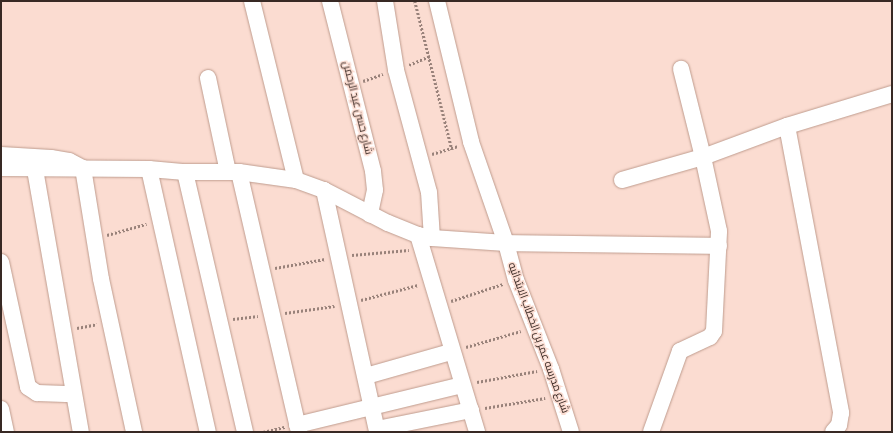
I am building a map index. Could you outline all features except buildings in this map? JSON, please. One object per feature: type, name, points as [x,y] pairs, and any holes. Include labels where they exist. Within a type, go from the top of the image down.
[{"type":"street","points":[[252,1],[296,180]]},
{"type":"street","name":"شارع حسن عبد الرحمن","points":[[330,1],[374,180],[370,214]]},
{"type":"street","points":[[385,1],[396,70],[429,192],[424,241],[430,282],[477,432]]},
{"type":"street","name":"شارع مدرسه عمر بن الخطاب الابتدائيه","points":[[437,1],[471,142],[506,243],[516,280],[551,369],[571,432]]},
{"type":"street","points":[[650,432],[680,351],[710,337],[714,331],[719,246],[717,218],[681,69]]},
{"type":"street","points":[[208,78],[261,271],[298,428],[372,406],[462,385]]},
{"type":"street","points":[[622,180],[703,156],[787,126],[892,94]]},
{"type":"street","points":[[787,126],[841,413],[839,425],[833,432]]},
{"type":"street","points":[[1,155],[33,163],[83,168],[150,169],[185,172],[233,172],[296,180],[324,190],[424,241],[719,246]]},
{"type":"street","points":[[1,168],[33,163]]},
{"type":"street","points":[[33,163],[61,332],[81,432]]},
{"type":"street","points":[[83,168],[95,239],[134,432]]},
{"type":"street","points":[[150,169],[160,220],[208,432]]},
{"type":"street","points":[[185,172],[245,432]]},
{"type":"street","points":[[324,190],[377,431],[471,410]]},
{"type":"street","points":[[1,262],[28,388],[38,393],[73,394]]},
{"type":"street","points":[[366,376],[451,352]]},
{"type":"street","points":[[1,409],[6,432]]},
{"type":"path","points":[[415,1],[452,148],[420,158]]},
{"type":"path","points":[[351,85],[396,70],[430,56]]},
{"type":"path","points":[[95,239],[160,220]]},
{"type":"path","points":[[261,271],[424,241]]},
{"type":"path","points":[[437,305],[516,280]]},
{"type":"path","points":[[219,320],[271,315],[350,304],[430,282]]},
{"type":"path","points":[[61,332],[98,324]]},
{"type":"path","points":[[451,352],[535,326]]},
{"type":"path","points":[[462,385],[551,369]]},
{"type":"path","points":[[471,410],[560,395]]},
{"type":"path","points":[[263,432],[298,428]]}]
